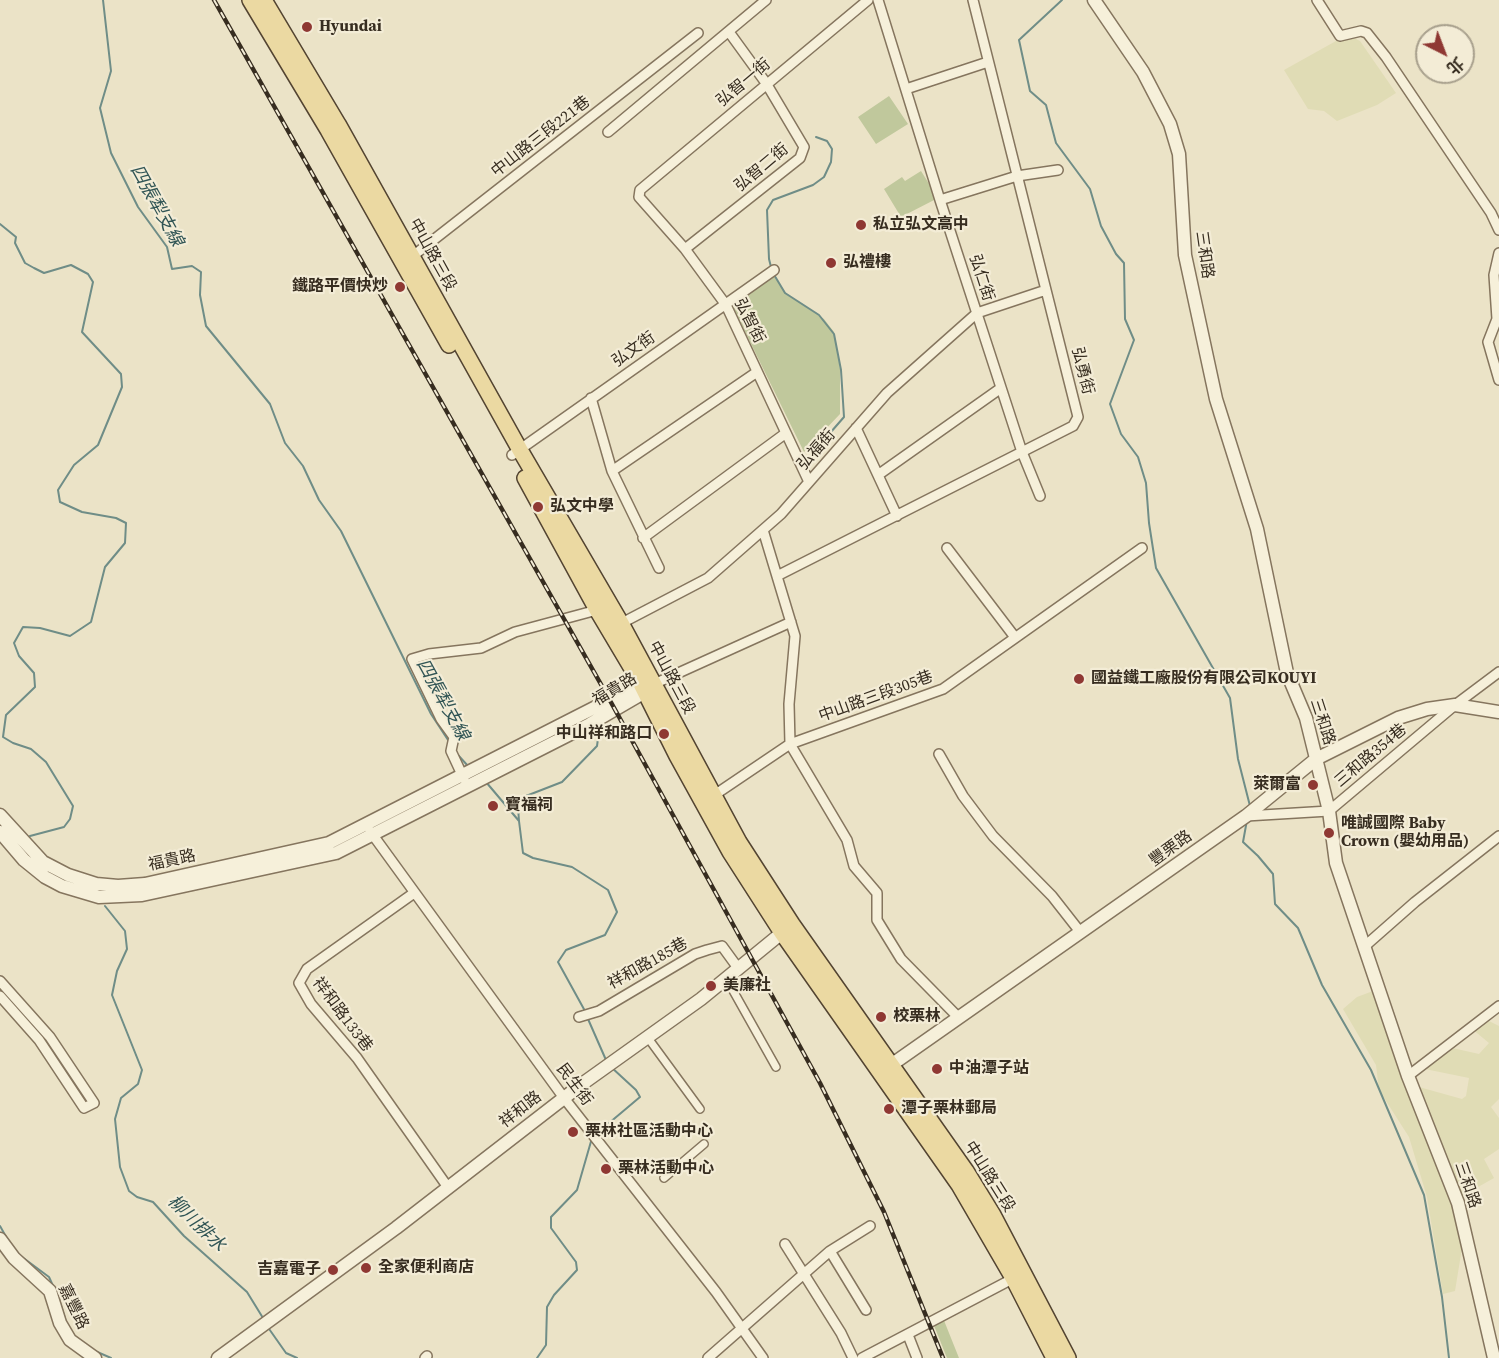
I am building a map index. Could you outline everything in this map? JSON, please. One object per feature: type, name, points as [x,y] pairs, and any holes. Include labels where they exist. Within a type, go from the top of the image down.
[{"type":"main road","name":"中山路三段","points":[[250,0],[408,260]]},
{"type":"main road","name":"中山路三段","points":[[264,0],[615,627],[709,799],[730,852],[886,1067],[1068,1358]]},
{"type":"main road","name":"中山路三段","points":[[516,452],[597,610],[615,627]]},
{"type":"main road","name":"中山路三段","points":[[1018,1277],[1054,1358]]},
{"type":"street","points":[[608,132],[766,0]]},
{"type":"street","name":"弘智一街","points":[[640,190],[868,0]]},
{"type":"street","name":"弘仁街","points":[[878,0],[1022,452],[1040,496]]},
{"type":"street","name":"弘勇街","points":[[777,576],[1073,426],[1078,417],[972,0]]},
{"type":"street","name":"三和路","points":[[1094,0],[1132,54],[1161,101],[1179,154],[1185,255],[1216,399],[1257,529],[1287,673],[1306,718],[1329,811],[1336,863],[1408,1076],[1458,1203],[1494,1358]]},
{"type":"street","points":[[1317,0],[1340,36],[1361,31],[1367,33],[1386,57],[1491,213],[1499,230]]},
{"type":"street","name":"中山路三段221巷","points":[[408,260],[698,33]]},
{"type":"street","name":"弘智二街","points":[[685,249],[800,158],[804,147],[766,83],[729,33]]},
{"type":"street","points":[[906,89],[988,62]]},
{"type":"street","points":[[940,200],[1017,176],[1058,170]]},
{"type":"street","name":"弘智街","points":[[640,190],[639,197],[685,249],[726,305],[809,482]]},
{"type":"street","points":[[1499,253],[1494,275],[1497,319],[1488,342],[1494,350],[1499,380]]},
{"type":"street","name":"弘文街","points":[[516,452],[774,270]]},
{"type":"street","name":"弘福街","points":[[615,627],[708,578],[781,514],[887,393],[977,313],[1046,290]]},
{"type":"street","points":[[612,471],[757,372]]},
{"type":"street","points":[[878,475],[1002,388]]},
{"type":"street","points":[[591,398],[612,471],[659,568]]},
{"type":"street","points":[[856,428],[897,516]]},
{"type":"street","points":[[643,538],[786,433]]},
{"type":"street","points":[[763,530],[795,636],[789,704],[790,744],[847,840],[854,866],[877,893],[877,920],[901,959],[958,1017]]},
{"type":"street","points":[[947,548],[1014,636]]},
{"type":"street","name":"中山路三段305巷","points":[[709,799],[790,744],[943,689],[1014,636],[1142,548]]},
{"type":"street","points":[[464,789],[472,769],[452,745],[412,659],[429,654],[481,648],[515,632],[597,610]]},
{"type":"street","points":[[647,687],[791,622]]},
{"type":"street","name":"三和路354巷","points":[[1246,816],[1329,811],[1455,705],[1499,672]]},
{"type":"street","name":"福貴路","points":[[0,815],[43,862],[86,881],[118,886],[145,884],[329,843],[370,830],[464,789],[601,719],[647,687]]},
{"type":"street","name":"福貴路","points":[[0,832],[24,860],[45,877],[62,886],[110,898],[171,889],[336,853],[472,769],[647,687]]},
{"type":"street","name":"豐栗路","points":[[886,1067],[1246,816],[1316,759],[1398,718],[1455,705],[1499,712]]},
{"type":"street","points":[[939,754],[963,796],[993,836],[1052,896],[1081,933]]},
{"type":"street","name":"民生街","points":[[370,830],[564,1098],[763,1358]]},
{"type":"street","points":[[1365,946],[1415,902],[1499,836]]},
{"type":"street","name":"祥和路133巷","points":[[414,893],[307,969],[299,983],[311,1004],[357,1058],[447,1186]]},
{"type":"street","name":"祥和路","points":[[218,1358],[227,1354],[264,1323],[396,1227],[564,1098],[648,1038],[787,929]]},
{"type":"street","name":"祥和路185巷","points":[[584,1016],[599,1011],[695,954],[707,950],[722,946],[738,968]]},
{"type":"street","points":[[726,978],[776,1067]]},
{"type":"street","points":[[0,996],[39,1040],[84,1108],[94,1103],[50,1037],[1,982]]},
{"type":"street","points":[[1408,1076],[1499,1006]]},
{"type":"street","points":[[648,1038],[700,1110]]},
{"type":"street","points":[[664,1178],[704,1144]]},
{"type":"street","points":[[708,1358],[830,1251],[870,1226]]},
{"type":"street","name":"嘉豐路","points":[[0,1239],[14,1258],[50,1291],[61,1328],[70,1340],[95,1358]]},
{"type":"street","points":[[785,1245],[842,1334],[853,1358]]},
{"type":"street","points":[[830,1251],[866,1310]]},
{"type":"street","points":[[862,1358],[1018,1277]]},
{"type":"street","points":[[908,1335],[917,1358]]},
{"type":"shaded area","points":[[1354,38],[1360,41],[1396,93],[1377,105],[1337,121],[1324,111],[1308,109],[1284,70],[1336,41]]},
{"type":"shaded area","points":[[1381,988],[1456,1205],[1462,1248],[1455,1291],[1443,1294],[1427,1197],[1409,1137],[1379,1090],[1376,1065],[1343,1009],[1357,997]]},
{"type":"shaded area","points":[[1485,1019],[1499,1026],[1499,1099],[1491,1107],[1499,1118],[1499,1149],[1484,1159],[1494,1178],[1462,1196],[1419,1087],[1462,1099],[1466,1096],[1469,1078],[1420,1068],[1448,1047],[1479,1054],[1489,1043],[1471,1028]]},
{"type":"green space","points":[[889,96],[908,124],[876,144],[858,117]]},
{"type":"green space","points":[[921,171],[938,198],[901,217],[884,189],[902,177],[905,181]]},
{"type":"green space","points":[[774,276],[786,293],[824,319],[834,332],[840,369],[840,414],[804,452],[732,305]]},
{"type":"green space","points":[[943,1318],[959,1358],[947,1358],[933,1323]]},
{"type":"water","points":[[8,992],[26,1011],[86,1094],[80,1097],[4,996]]},
{"type":"waterway","name":"四張犁支線","points":[[103,0],[111,71],[100,108],[111,153],[138,207],[167,247],[172,269],[192,266],[201,272],[200,295],[206,326],[270,404],[285,443],[303,466],[319,500],[341,531],[431,714],[450,743]]},
{"type":"waterway","points":[[1062,0],[1019,40],[1030,91],[1046,105],[1056,143],[1090,189],[1101,226],[1116,254],[1124,263],[1125,319],[1134,340],[1110,404],[1121,434],[1138,457],[1146,483],[1156,568],[1230,698],[1238,759],[1250,806]]},
{"type":"waterway","points":[[771,267],[767,210],[773,200],[813,185],[824,177],[831,162],[832,149],[827,141],[816,137]]},
{"type":"waterway","name":"柳川排水","points":[[0,224],[16,237],[15,243],[25,263],[44,273],[71,265],[88,274],[93,282],[82,332],[121,374],[122,387],[98,445],[74,465],[58,490],[60,502],[82,512],[116,518],[126,523],[125,543],[105,567],[91,622],[70,636],[40,628],[23,627],[14,643],[19,656],[34,673],[35,687],[6,715],[3,737],[31,749],[46,762],[73,806],[70,819],[64,827],[30,836]]},
{"type":"waterway","points":[[773,273],[785,293],[819,315],[834,334],[841,370],[844,417],[817,448]]},
{"type":"waterway","points":[[519,821],[518,807],[526,796],[562,782],[597,746],[600,724]]},
{"type":"waterway","name":"四張犁支線","points":[[458,755],[468,766]]},
{"type":"waterway","name":"四張犁支線","points":[[486,782],[519,821],[523,853],[533,858],[572,867],[608,890],[617,912],[605,935],[566,950],[558,962],[585,1011]]},
{"type":"waterway","points":[[1247,820],[1243,842],[1273,874],[1275,904],[1298,928],[1322,985],[1371,1070],[1424,1195],[1442,1297],[1449,1358]]},
{"type":"waterway","name":"柳川排水","points":[[105,906],[125,931],[127,949],[117,971],[112,995],[142,1070],[138,1084],[121,1098],[115,1119],[120,1167],[129,1191],[137,1197],[153,1202],[184,1236],[247,1292],[263,1318]]},
{"type":"waterway","name":"四張犁支線","points":[[588,1019],[606,1060]]},
{"type":"waterway","name":"四張犁支線","points":[[596,1134],[640,1097],[636,1090],[611,1067]]},
{"type":"waterway","name":"四張犁支線","points":[[537,1358],[546,1345],[547,1307],[554,1295],[577,1270],[576,1262],[551,1228],[551,1217],[577,1190],[592,1138]]},
{"type":"waterway","points":[[0,1226],[9,1242]]},
{"type":"waterway","points":[[18,1254],[49,1277],[54,1288]]},
{"type":"waterway","points":[[57,1293],[67,1325]]},
{"type":"waterway","name":"柳川排水","points":[[267,1326],[286,1353],[297,1358]]},
{"type":"waterway","points":[[95,1351],[111,1358]]},
{"type":"railway","points":[[214,0],[607,695],[820,1083],[884,1212],[943,1358]]},
{"type":"place","name":"Hyundai","points":[[307,27]]},
{"type":"place","name":"私立弘文高中","points":[[861,225]]},
{"type":"place","name":"弘禮樓","points":[[831,263]]},
{"type":"place","name":"鐵路平價快炒","points":[[400,287]]},
{"type":"place","name":"弘文中學","points":[[538,507]]},
{"type":"place","name":"國益鐵工廠股份有限公司KOUYI","points":[[1079,679]]},
{"type":"place","name":"中山祥和路口","points":[[664,734]]},
{"type":"place","name":"萊爾富","points":[[1313,785]]},
{"type":"place","name":"寶福祠","points":[[493,806]]},
{"type":"place","name":"唯誠國際 Baby Crown (嬰幼用品)","points":[[1329,833]]},
{"type":"place","name":"美廉社","points":[[711,986]]},
{"type":"place","name":"校栗林","points":[[881,1017]]},
{"type":"place","name":"中油潭子站","points":[[937,1069]]},
{"type":"place","name":"潭子栗林郵局","points":[[889,1109]]},
{"type":"place","name":"栗林社區活動中心","points":[[573,1132]]},
{"type":"place","name":"栗林活動中心","points":[[606,1169]]},
{"type":"place","name":"全家便利商店","points":[[366,1268]]},
{"type":"place","name":"吉嘉電子","points":[[333,1270]]}]
